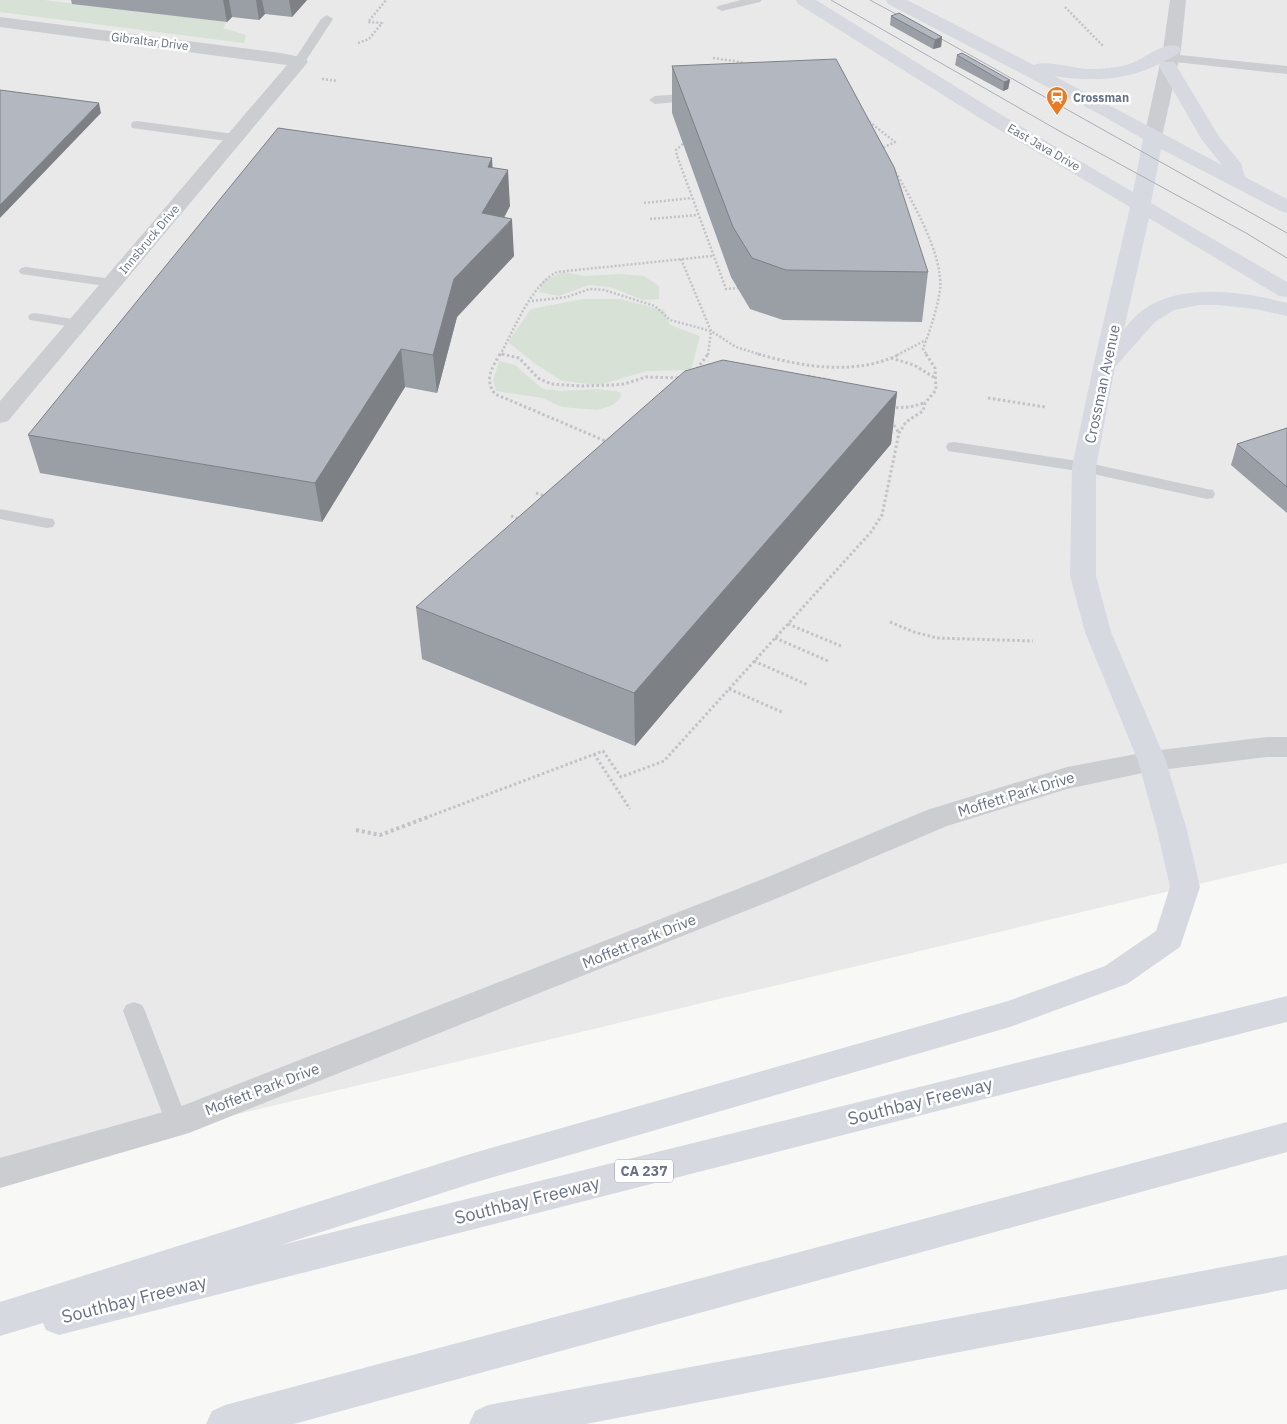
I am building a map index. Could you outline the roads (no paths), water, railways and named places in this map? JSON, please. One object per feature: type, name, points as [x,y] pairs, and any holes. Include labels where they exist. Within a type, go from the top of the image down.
[{"type":"main road","name":"East Java Drive","points":[[804,0],[993,118],[1287,292]]},
{"type":"main road","points":[[894,0],[1110,112],[1287,207]]},
{"type":"main road","points":[[1015,64],[1066,73],[1099,75],[1121,72],[1170,58],[1212,140],[1231,163],[1236,180]]},
{"type":"main road","name":"Crossman Avenue","points":[[0,1319],[470,1168],[1010,1014],[1116,975],[1169,938],[1185,887],[1172,830],[1152,761],[1098,632],[1083,576],[1084,467],[1104,367],[1141,204],[1153,136]]},
{"type":"main road","points":[[1104,367],[1151,314],[1166,306],[1180,302],[1230,299],[1287,310]]},
{"type":"main road","name":"Southbay Freeway","points":[[0,1332],[1287,1009]]},
{"type":"main road","points":[[225,1424],[1287,1137]]},
{"type":"main road","points":[[488,1424],[1287,1272]]},
{"type":"street","name":"Crossman Avenue","points":[[1153,136],[1170,58],[1178,0]]},
{"type":"street","name":"Gibraltar Drive","points":[[0,22],[281,58],[299,62]]},
{"type":"street","name":"Innsbruck Drive","points":[[0,416],[299,62]]},
{"type":"street","name":"Moffett Park Drive","points":[[0,1172],[177,1123],[774,887],[938,818],[1067,778],[1152,761],[1267,746],[1287,746]]},
{"type":"lane","points":[[722,8],[756,0]]},
{"type":"lane","points":[[299,62],[327,19]]},
{"type":"lane","points":[[1170,58],[1287,70]]},
{"type":"lane","points":[[655,100],[706,96]]},
{"type":"lane","points":[[137,125],[234,138]]},
{"type":"lane","points":[[26,271],[112,284]]},
{"type":"lane","points":[[35,317],[79,324]]},
{"type":"lane","points":[[954,447],[1084,467],[1207,494]]},
{"type":"lane","points":[[0,514],[47,523]]},
{"type":"lane","points":[[134,1011],[177,1123]]},
{"type":"tram line","points":[[831,0],[1061,132],[1246,233],[1287,258]]},
{"type":"tram line","points":[[870,0],[907,20]]},
{"type":"tram line","points":[[929,32],[1287,233]]},
{"type":"place","name":"Crossman","points":[[1057,116]]}]
